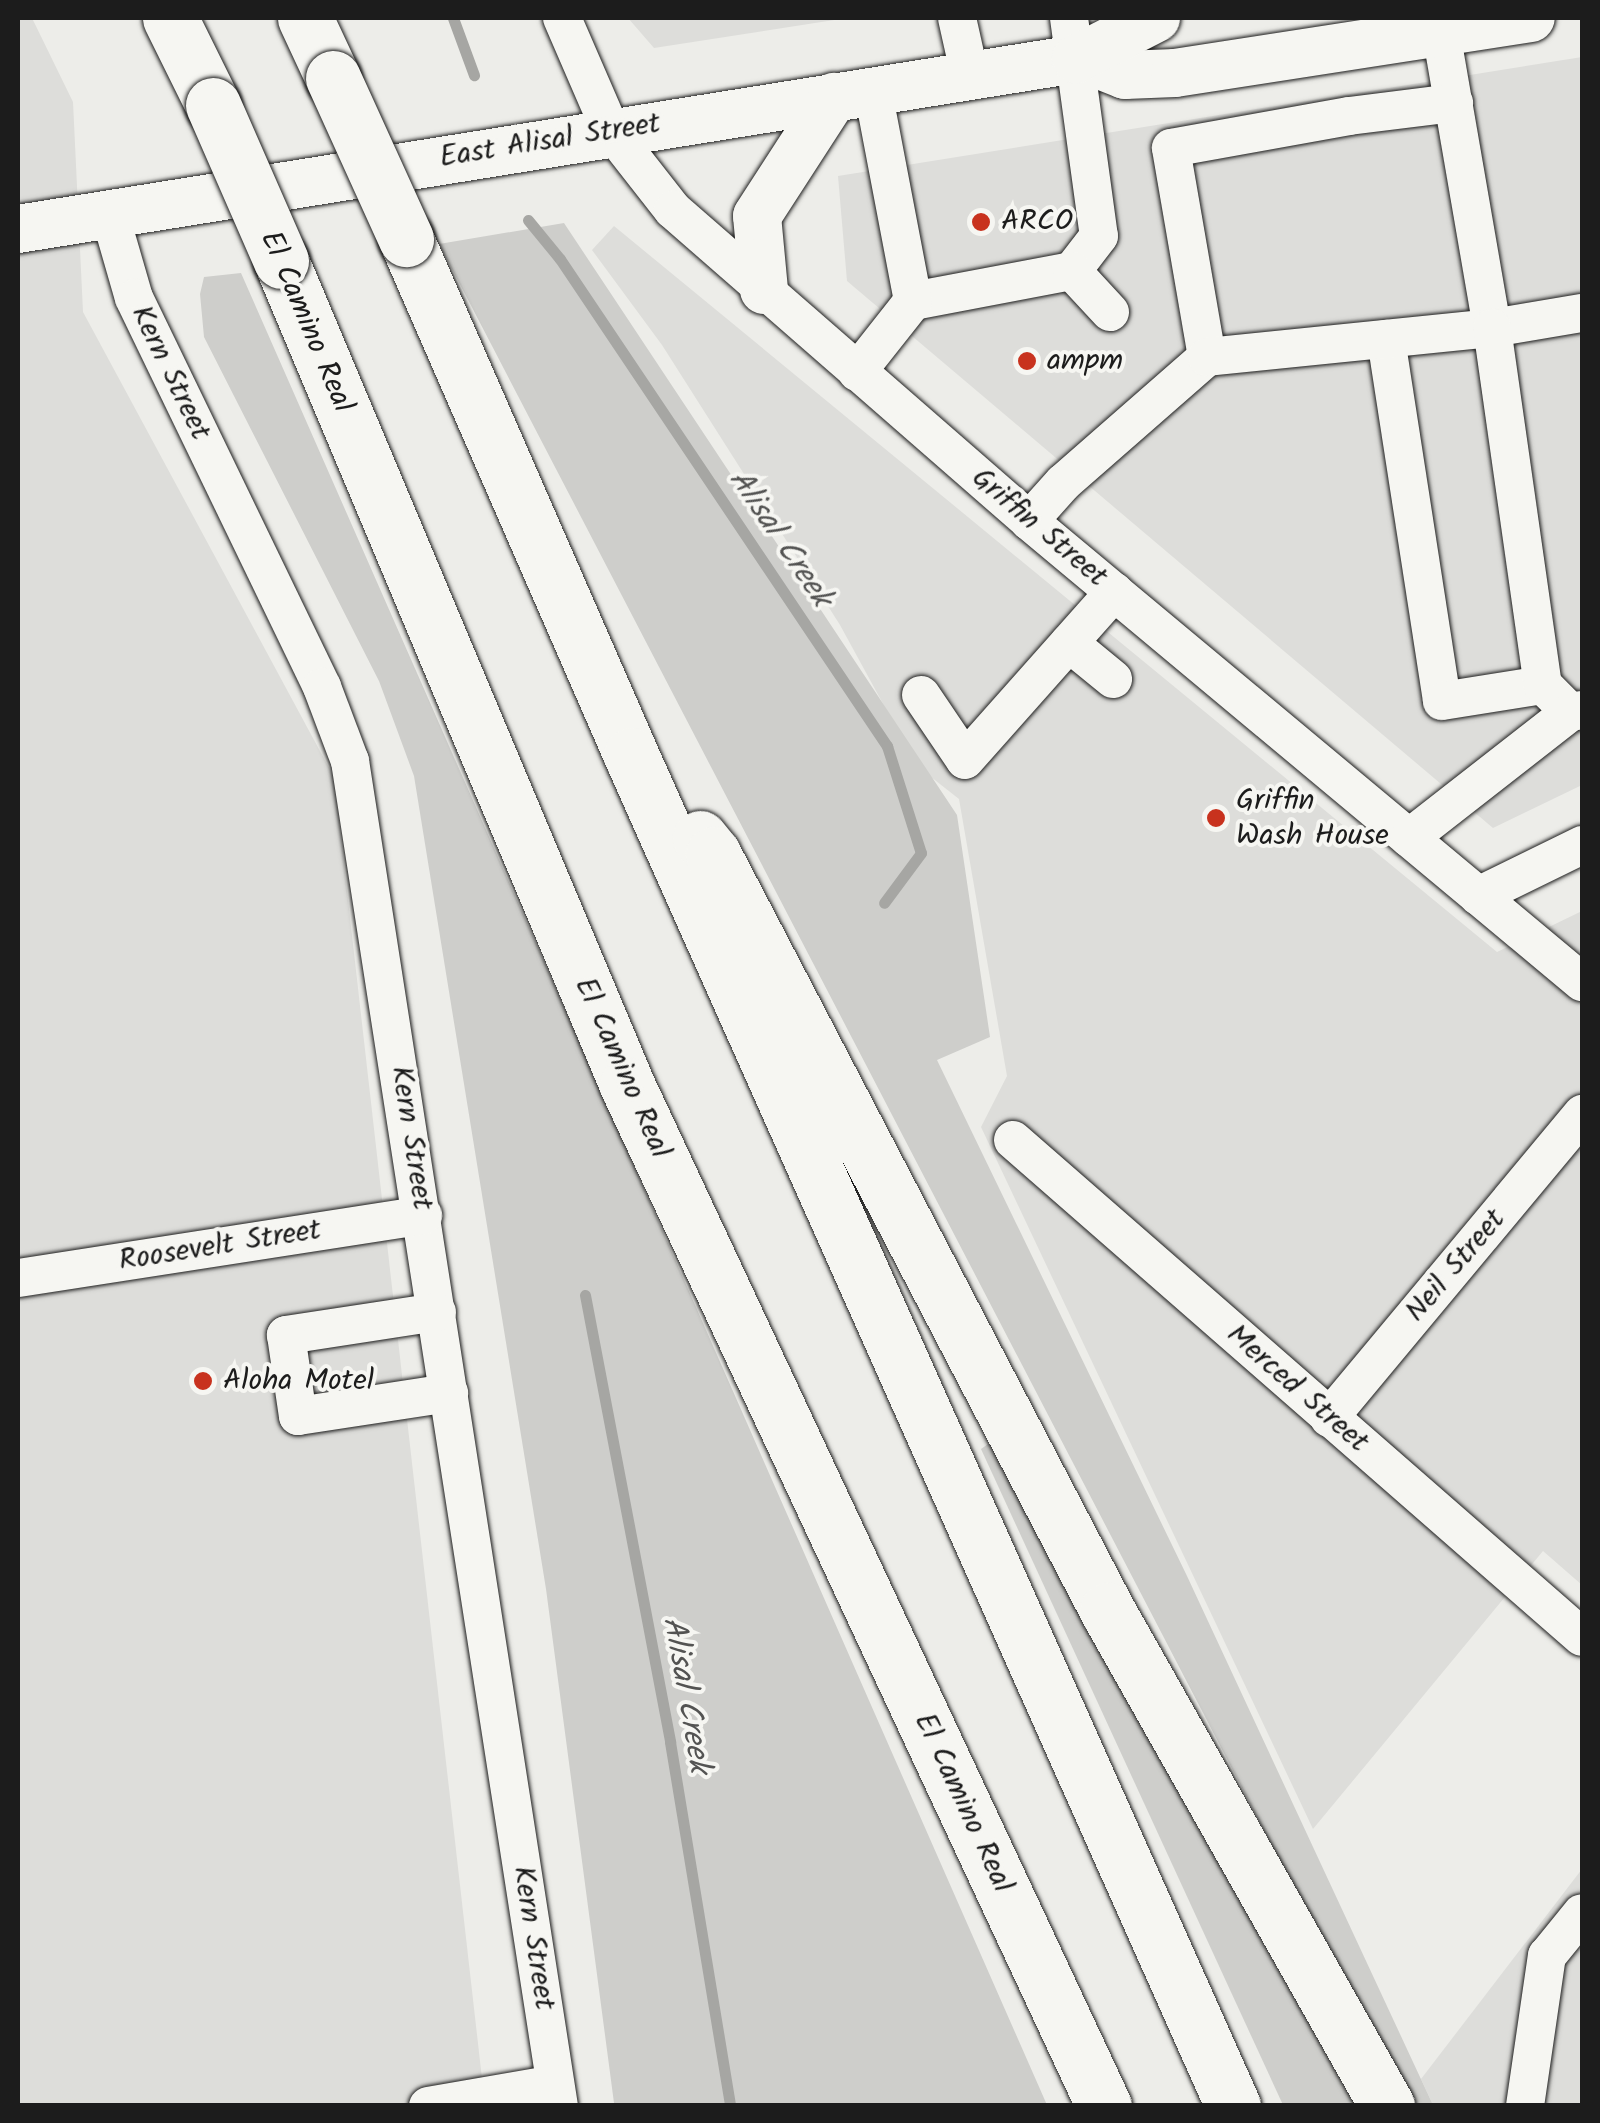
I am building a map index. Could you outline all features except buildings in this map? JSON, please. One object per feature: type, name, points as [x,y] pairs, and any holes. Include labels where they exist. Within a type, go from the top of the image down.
[{"type":"highway","name":"El Camino Real","points":[[170,18],[281,262],[628,1085],[1104,2106]]},
{"type":"highway","points":[[305,18],[1233,2106]]},
{"type":"highway","points":[[631,755],[713,854],[1107,1610],[1387,2106]]},
{"type":"main road","name":"East Alisal Street","points":[[18,229],[970,76],[1108,38],[1156,18]]},
{"type":"main road","name":"East Alisal Street","points":[[1076,45],[1125,75],[1175,73],[1531,18]]},
{"type":"main road","points":[[764,290],[757,216],[854,94]]},
{"type":"street","name":"Griffin Street","points":[[562,18],[612,131],[655,192],[1029,521],[1582,982]]},
{"type":"street","points":[[958,18],[970,76]]},
{"type":"street","points":[[1409,838],[1576,711],[1543,684],[1492,328],[1441,32]]},
{"type":"street","points":[[857,372],[913,300],[1072,271],[1099,236],[1076,45]]},
{"type":"street","points":[[854,94],[913,300]]},
{"type":"street","points":[[1207,357],[1171,148],[1454,103]]},
{"type":"street","name":"Kern Street","points":[[110,215],[134,298],[322,687],[350,760],[557,2095]]},
{"type":"street","points":[[1072,271],[1110,312]]},
{"type":"street","points":[[1029,521],[1064,483],[1207,357],[1492,328],[1582,313]]},
{"type":"street","points":[[1386,339],[1442,701],[1543,684]]},
{"type":"street","points":[[921,695],[966,760],[1114,592]]},
{"type":"street","points":[[1069,643],[1113,679]]},
{"type":"street","points":[[1478,896],[1582,845]]},
{"type":"street","name":"Neil Street","points":[[1329,1418],[1582,1114]]},
{"type":"street","name":"Merced Street","points":[[1013,1140],[1582,1636]]},
{"type":"street","name":"Roosevelt Street","points":[[18,1278],[423,1214]]},
{"type":"street","points":[[437,1312],[286,1335],[298,1416],[449,1393]]},
{"type":"street","points":[[1525,2106],[1547,1956],[1582,1914]]},
{"type":"street","points":[[433,2105],[557,2095]]},
{"type":"shaded area","points":[[18,18],[32,18],[73,102],[83,312],[334,777],[485,2105],[18,2105]]},
{"type":"shaded area","points":[[628,18],[847,18],[654,48]]},
{"type":"shaded area","points":[[1582,57],[1582,785],[1493,828],[847,281],[838,176]]},
{"type":"shaded area","points":[[564,223],[957,815],[990,1037],[937,1060],[1187,1576],[1433,2105],[1407,2105],[439,244]]},
{"type":"shaded area","points":[[614,226],[1497,952],[1582,911],[1582,1585],[1543,1551],[1313,1829],[981,1127],[1007,1076],[959,799],[917,766],[840,625],[662,345],[592,250]]},
{"type":"shaded area","points":[[241,273],[1047,2105],[614,2103],[546,1589],[414,776],[379,681],[204,337],[200,294],[204,277]]},
{"type":"shaded area","points":[[998,1437],[1359,2105],[1283,2105],[981,1449]]},
{"type":"shaded area","points":[[1582,1869],[1582,2105],[1433,2105],[1421,2079]]},
{"type":"waterway","name":"Alisal Creek","points":[[453,18],[474,75]]},
{"type":"waterway","name":"Alisal Creek","points":[[528,220],[560,259],[887,746],[921,853],[884,903]]},
{"type":"waterway","name":"Alisal Creek","points":[[585,1295],[670,1742],[730,2106]]},
{"type":"place","name":"ARCO","points":[[981,222]]},
{"type":"place","name":"ampm","points":[[1027,361]]},
{"type":"place","name":"Griffin Wash House","points":[[1216,818]]},
{"type":"place","name":"Aloha Motel","points":[[203,1381]]}]
